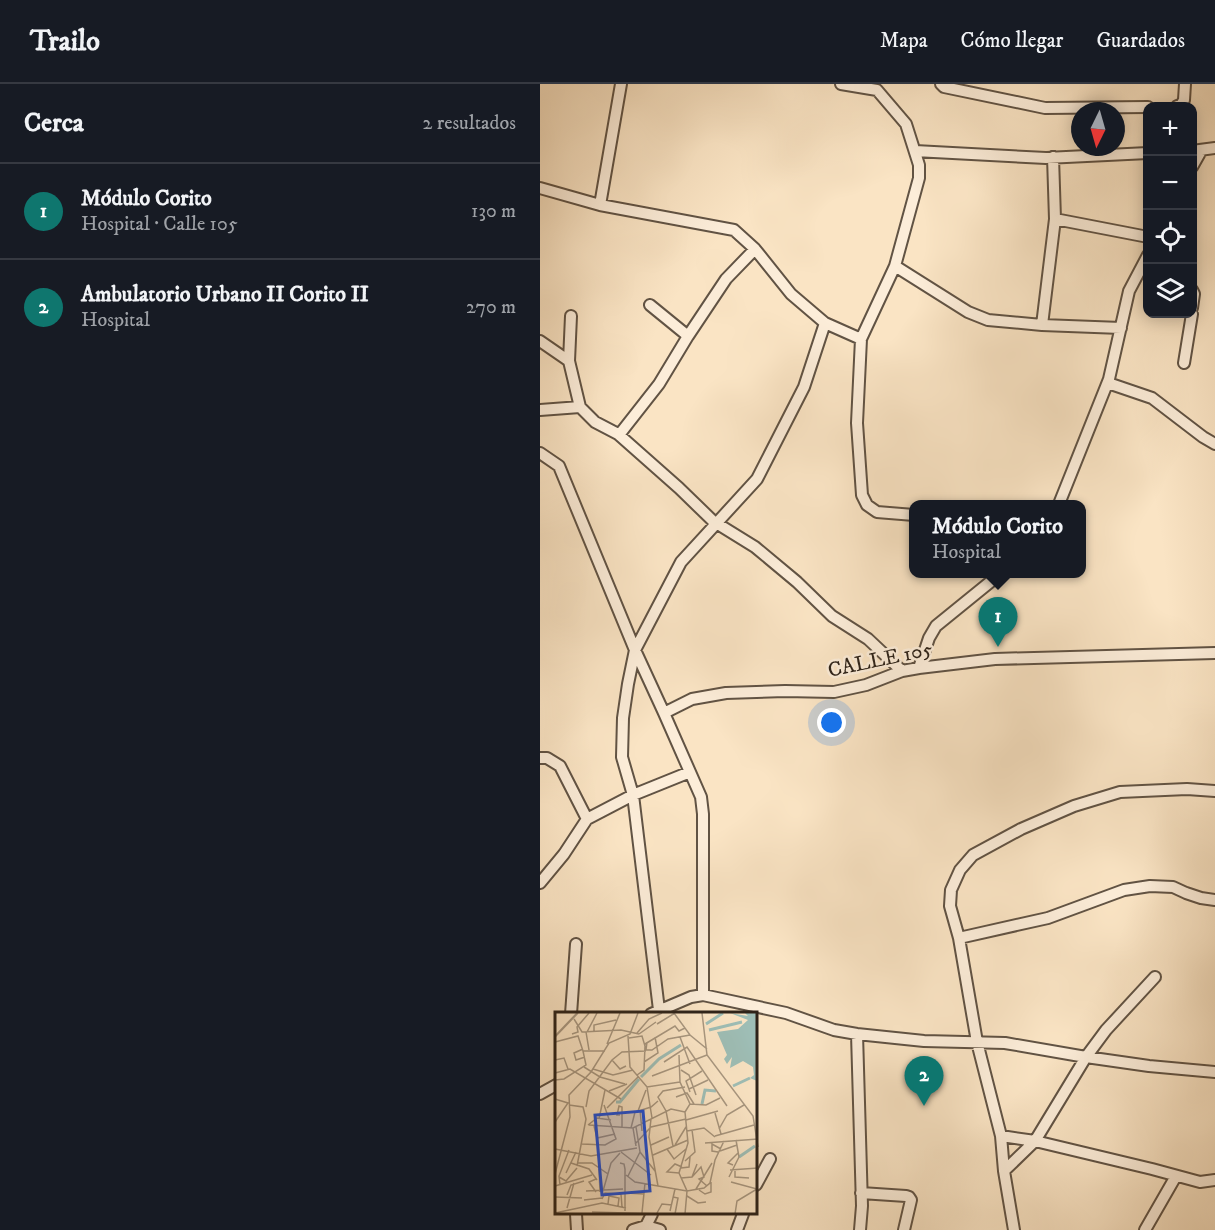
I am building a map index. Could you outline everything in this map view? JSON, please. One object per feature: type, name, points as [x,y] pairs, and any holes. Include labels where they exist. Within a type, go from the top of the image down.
[{"type":"street","points":[[600,205],[621,84]]},
{"type":"street","points":[[841,84],[878,87],[906,124],[919,165],[919,178],[896,266],[861,339],[857,423],[862,495],[867,505],[877,512],[909,515]]},
{"type":"street","points":[[941,84],[944,87],[1045,108],[1143,107]]},
{"type":"street","points":[[1182,102],[1185,84]]},
{"type":"street","points":[[1197,151],[1215,148]]},
{"type":"street","points":[[915,151],[1053,157],[1143,153]]},
{"type":"street","points":[[1042,325],[1055,219],[1053,157]]},
{"type":"street","points":[[540,188],[600,205],[734,230],[755,249],[791,294],[825,324],[861,339]]},
{"type":"street","points":[[1055,219],[1143,236]]},
{"type":"street","points":[[619,435],[659,384],[726,279],[755,249]]},
{"type":"street","points":[[1061,500],[1108,383],[1129,291],[1144,264]]},
{"type":"street","points":[[896,266],[968,312],[988,320],[1121,328]]},
{"type":"street","points":[[650,305],[688,336]]},
{"type":"street","points":[[571,316],[569,361],[580,407],[595,422],[619,435],[717,524],[755,547],[797,582],[832,616],[868,639],[902,671]]},
{"type":"street","points":[[1184,363],[1191,318]]},
{"type":"street","points":[[825,324],[804,387],[757,479],[681,562],[635,650],[623,718],[622,757],[633,795],[661,1011],[691,997],[703,995],[786,1013],[834,1030],[857,1034],[924,1041],[1005,1043],[1086,1058],[1215,1072]]},
{"type":"street","points":[[540,341],[569,361]]},
{"type":"street","points":[[1108,383],[1152,398],[1215,444]]},
{"type":"street","points":[[540,410],[580,407]]},
{"type":"street","points":[[540,453],[559,466],[635,650],[701,797],[703,814],[703,995]]},
{"type":"street","points":[[919,668],[929,638],[936,626],[994,578]]},
{"type":"street","name":"CALLE 105","points":[[664,713],[692,699],[726,693],[834,692],[902,671],[995,659],[1215,653]]},
{"type":"street","points":[[540,758],[547,758],[560,766],[587,819]]},
{"type":"street","points":[[540,883],[564,854],[587,819],[633,795],[690,772]]},
{"type":"street","points":[[1014,1230],[1004,1171],[1001,1136],[977,1042],[959,938],[950,906],[951,890],[960,870],[973,855],[1021,829],[1074,806],[1120,792],[1187,789],[1215,792]]},
{"type":"street","points":[[959,938],[1048,918],[1125,890],[1150,886],[1173,887],[1201,898],[1215,900]]},
{"type":"street","points":[[571,1012],[576,944]]},
{"type":"street","points":[[1004,1171],[1035,1141],[1106,1030],[1155,977]]},
{"type":"street","points":[[730,1000],[733,1012]]},
{"type":"street","points":[[857,1034],[860,1230]]},
{"type":"street","points":[[540,1094],[555,1086]]},
{"type":"street","points":[[1001,1136],[1035,1141],[1200,1182],[1215,1180]]},
{"type":"street","points":[[758,1181],[770,1159]]},
{"type":"street","points":[[1145,1230],[1176,1176]]},
{"type":"street","points":[[861,1194],[909,1197],[904,1230]]},
{"type":"street","points":[[576,1215],[577,1230]]},
{"type":"street","points":[[646,1226],[652,1215]]},
{"type":"street","points":[[737,1230],[743,1215]]},
{"type":"street","points":[[633,1230],[646,1226],[660,1230]]},
{"type":"place","name":"Módulo Corito","points":[[998,647]]},
{"type":"place","name":"Ambulatorio Urbano II Corito II","points":[[924,1106]]}]
